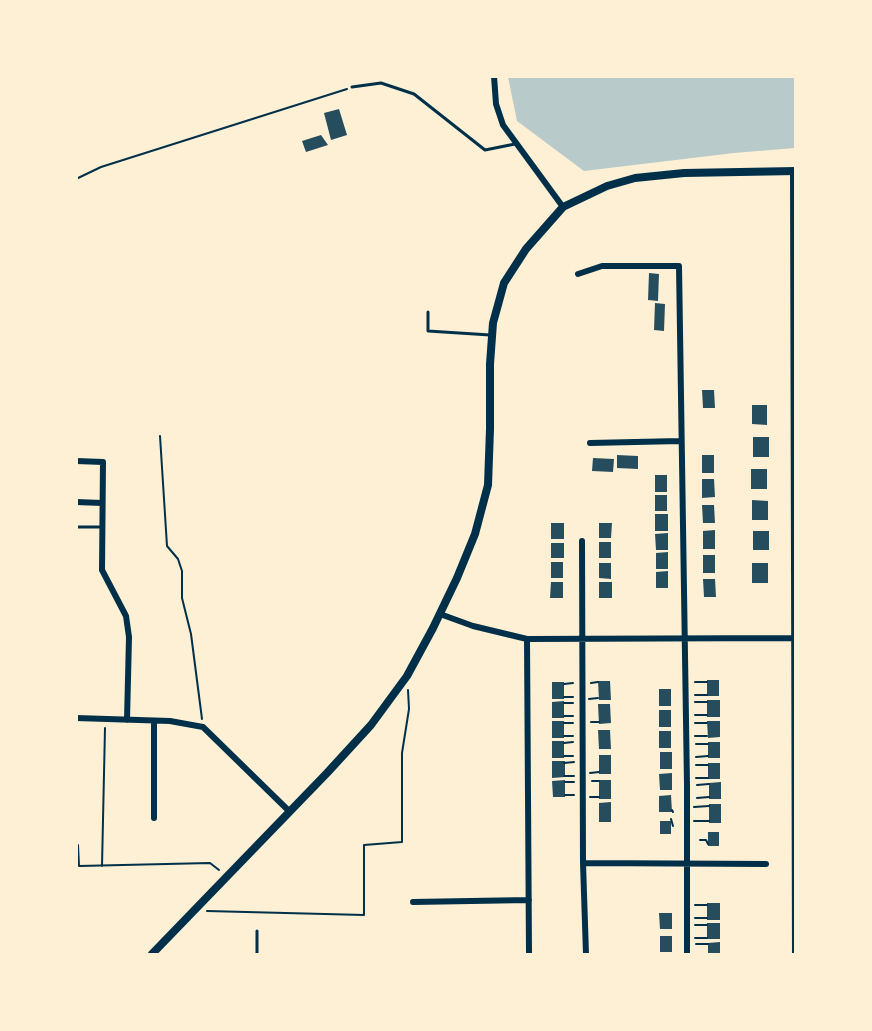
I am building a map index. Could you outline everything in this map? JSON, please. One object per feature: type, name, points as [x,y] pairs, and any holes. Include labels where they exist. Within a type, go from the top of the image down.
[{"type":"street","points":[[494,76],[496,104],[503,125],[563,207]]},
{"type":"street","points":[[152,954],[371,725],[407,676],[440,614],[475,534],[488,485],[493,323],[504,283],[526,249],[563,207],[607,186],[635,178],[684,173],[794,171],[795,954]]},
{"type":"street","points":[[578,274],[602,266],[679,266],[680,441],[687,757],[687,954]]},
{"type":"street","points":[[590,443],[680,441]]},
{"type":"street","points":[[76,461],[103,462],[102,570],[126,616],[129,637],[127,720]]},
{"type":"street","points":[[76,502],[102,503]]},
{"type":"street","points":[[582,541],[583,863],[586,954]]},
{"type":"street","points":[[440,614],[473,626],[527,639],[795,638]]},
{"type":"street","points":[[527,639],[529,954]]},
{"type":"street","points":[[76,718],[170,722],[203,727],[289,811]]},
{"type":"street","points":[[154,721],[154,818]]},
{"type":"street","points":[[583,863],[766,864]]},
{"type":"street","points":[[413,902],[529,900]]},
{"type":"lane","points":[[352,87],[381,83],[414,94],[485,150],[517,144]]},
{"type":"lane","points":[[428,312],[428,332],[492,335]]},
{"type":"lane","points":[[76,527],[102,527]]},
{"type":"lane","points":[[257,931],[257,954]]},
{"type":"path","points":[[76,179],[101,166],[352,87]]},
{"type":"path","points":[[160,436],[167,546],[178,560],[182,571],[182,598],[191,634],[203,727]]},
{"type":"path","points":[[192,911],[364,915],[364,844],[402,842],[402,753],[409,709],[407,676]]},
{"type":"path","points":[[686,682],[707,682]]},
{"type":"path","points":[[686,699],[707,695]]},
{"type":"path","points":[[686,699],[707,702]]},
{"type":"path","points":[[686,719],[707,715]]},
{"type":"path","points":[[102,866],[105,719]]},
{"type":"path","points":[[686,719],[707,723]]},
{"type":"path","points":[[686,736],[708,736]]},
{"type":"path","points":[[686,744],[708,744]]},
{"type":"path","points":[[687,757],[708,756]]},
{"type":"path","points":[[687,765],[708,765]]},
{"type":"path","points":[[687,782],[708,778]]},
{"type":"path","points":[[687,782],[709,784]]},
{"type":"path","points":[[687,798],[709,797]]},
{"type":"path","points":[[687,807],[709,806]]},
{"type":"path","points":[[671,819],[673,826]]},
{"type":"path","points":[[687,821],[709,821]]},
{"type":"path","points":[[700,840],[706,840],[708,844]]},
{"type":"path","points":[[76,845],[78,845],[79,866],[210,863],[226,875]]},
{"type":"path","points":[[687,905],[707,905]]},
{"type":"path","points":[[687,922],[707,918]]},
{"type":"path","points":[[687,922],[707,925]]},
{"type":"path","points":[[687,941],[707,938]]},
{"type":"path","points":[[687,941],[708,944]]},
{"type":"shaded area","points":[[508,77],[795,77],[795,148],[584,171],[517,121]]},
{"type":"building","points":[[339,109],[347,135],[331,140],[324,113]]},
{"type":"building","points":[[321,135],[328,145],[306,152],[302,141]]},
{"type":"building","points":[[649,273],[659,274],[658,301],[648,300]]},
{"type":"building","points":[[655,303],[665,304],[664,331],[654,330]]},
{"type":"building","points":[[702,390],[714,390],[715,408],[703,408]]},
{"type":"building","points":[[752,405],[767,405],[767,425],[752,424]]},
{"type":"building","points":[[753,437],[769,437],[769,457],[753,457]]},
{"type":"building","points":[[617,455],[638,456],[638,469],[617,468]]},
{"type":"building","points":[[702,455],[714,455],[714,473],[702,473]]},
{"type":"building","points":[[593,458],[614,459],[613,472],[592,471]]},
{"type":"building","points":[[751,469],[767,469],[767,489],[751,489]]},
{"type":"building","points":[[655,475],[667,475],[667,492],[655,492]]},
{"type":"building","points":[[702,479],[714,479],[715,497],[702,498]]},
{"type":"building","points":[[655,495],[667,495],[667,511],[655,511]]},
{"type":"building","points":[[752,500],[768,501],[768,520],[752,520]]},
{"type":"building","points":[[702,505],[714,505],[715,523],[703,523]]},
{"type":"building","points":[[655,514],[668,514],[668,531],[655,531]]},
{"type":"building","points":[[551,523],[564,523],[564,539],[551,539]]},
{"type":"building","points":[[599,523],[612,523],[611,538],[599,538]]},
{"type":"building","points":[[715,530],[715,549],[703,549],[703,531]]},
{"type":"building","points":[[753,531],[769,531],[769,550],[753,550]]},
{"type":"building","points":[[668,533],[668,550],[656,550],[655,534]]},
{"type":"building","points":[[599,542],[611,542],[611,558],[599,558]]},
{"type":"building","points":[[551,543],[564,543],[564,558],[551,558]]},
{"type":"building","points":[[668,552],[668,569],[656,569],[656,553]]},
{"type":"building","points":[[703,555],[715,555],[715,573],[703,573]]},
{"type":"building","points":[[551,562],[563,562],[563,578],[551,578]]},
{"type":"building","points":[[599,563],[611,563],[611,579],[599,578]]},
{"type":"building","points":[[752,563],[768,563],[768,583],[752,583]]},
{"type":"building","points":[[668,571],[668,588],[656,588],[656,572]]},
{"type":"building","points":[[703,579],[715,579],[716,597],[704,597]]},
{"type":"building","points":[[551,582],[563,582],[563,598],[550,598]]},
{"type":"building","points":[[599,582],[612,582],[612,598],[599,598]]},
{"type":"building","points":[[707,680],[719,680],[719,696],[707,696]]},
{"type":"building","points":[[598,681],[610,681],[611,700],[599,700]]},
{"type":"building","points":[[552,682],[564,682],[564,699],[552,699]]},
{"type":"building","points":[[659,689],[671,689],[671,706],[659,706]]},
{"type":"building","points":[[707,700],[720,700],[720,717],[707,717]]},
{"type":"building","points":[[564,701],[564,718],[552,718],[552,702]]},
{"type":"building","points":[[598,704],[610,704],[611,723],[599,724]]},
{"type":"building","points":[[659,710],[671,710],[671,727],[659,727]]},
{"type":"building","points":[[552,721],[564,721],[564,738],[552,738]]},
{"type":"building","points":[[707,721],[720,721],[720,737],[708,738]]},
{"type":"building","points":[[598,730],[610,730],[611,749],[599,749]]},
{"type":"building","points":[[659,731],[671,731],[671,748],[659,748]]},
{"type":"building","points":[[552,741],[564,741],[564,758],[552,758]]},
{"type":"building","points":[[708,742],[720,742],[720,758],[708,758]]},
{"type":"building","points":[[660,752],[672,752],[672,769],[660,769]]},
{"type":"building","points":[[599,755],[611,755],[611,774],[599,774]]},
{"type":"building","points":[[552,761],[565,761],[565,777],[552,778]]},
{"type":"building","points":[[708,763],[720,763],[720,779],[708,779]]},
{"type":"building","points":[[672,773],[672,790],[660,790],[659,774]]},
{"type":"building","points":[[565,780],[565,797],[553,797],[552,781]]},
{"type":"building","points":[[599,780],[611,780],[611,799],[599,799]]},
{"type":"building","points":[[721,782],[721,799],[709,799],[709,783]]},
{"type":"building","points":[[671,795],[672,812],[659,812],[659,796]]},
{"type":"building","points":[[611,802],[611,822],[599,822],[599,803]]},
{"type":"building","points":[[709,804],[721,804],[721,823],[709,823]]},
{"type":"building","points":[[660,821],[671,821],[671,834],[660,834]]},
{"type":"building","points":[[708,832],[719,832],[719,846],[708,846]]},
{"type":"building","points":[[707,903],[720,903],[720,920],[707,920]]},
{"type":"building","points":[[659,913],[672,913],[672,929],[660,929]]},
{"type":"building","points":[[707,923],[720,923],[720,939],[707,939]]},
{"type":"building","points":[[660,936],[672,936],[672,952],[660,952]]},
{"type":"building","points":[[720,942],[720,954],[708,954],[708,943]]}]
